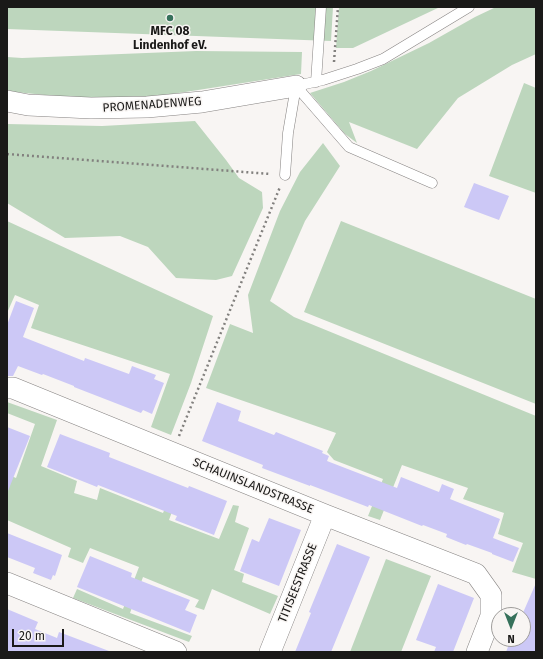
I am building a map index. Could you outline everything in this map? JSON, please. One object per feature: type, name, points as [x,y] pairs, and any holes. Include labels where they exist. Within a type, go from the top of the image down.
[{"type":"street","name":"PROMENADENWEG","points":[[7,101],[28,105],[91,108],[147,107],[202,102],[296,86]]},
{"type":"street","name":"SCHAUINSLANDSTRASSE","points":[[7,388],[13,388],[325,515],[476,574],[491,595],[491,616],[477,652]]},
{"type":"street","name":"TITISEESTRASSE","points":[[270,652],[325,515]]},
{"type":"street","points":[[7,584],[176,652]]},
{"type":"lane","points":[[316,82],[321,7]]},
{"type":"lane","points":[[296,86],[333,77],[383,59],[469,7]]},
{"type":"lane","points":[[285,175],[288,133],[296,86]]},
{"type":"lane","points":[[296,86],[348,148],[432,183]]},
{"type":"path","points":[[333,77],[338,7]]},
{"type":"path","points":[[7,154],[285,175],[172,453]]},
{"type":"green space","name":"MFC 08 Lindenhof eV.","points":[[7,7],[333,7],[331,41],[7,29]]},
{"type":"green space","points":[[339,7],[440,7],[353,48],[336,48]]},
{"type":"green space","points":[[496,7],[536,7],[536,54],[512,65],[458,98],[417,149],[349,122],[357,143],[345,134],[310,93],[371,71],[429,43]]},
{"type":"green space","points":[[196,51],[302,52],[301,74],[153,97],[65,97],[7,90],[7,57],[22,58]]},
{"type":"green space","points":[[524,83],[536,88],[536,193],[489,176]]},
{"type":"green space","points":[[195,121],[239,178],[262,192],[263,208],[232,276],[216,280],[176,278],[148,247],[120,236],[65,238],[7,203],[7,124],[102,126]]},
{"type":"green space","points":[[323,143],[340,166],[305,221],[270,301],[294,317],[536,416],[536,579],[512,572],[523,543],[498,534],[504,513],[463,499],[468,488],[402,465],[380,520],[368,516],[383,479],[334,460],[327,452],[336,433],[206,388],[230,324],[253,333],[248,295],[280,211],[300,172]]},
{"type":"green space","points":[[7,221],[213,316],[191,383],[171,435],[151,427],[170,374],[31,328],[39,305],[15,295],[7,313]]},
{"type":"green space","points":[[341,221],[536,299],[536,404],[304,312]]},
{"type":"green space","points":[[7,402],[57,420],[41,466],[77,481],[74,493],[97,500],[100,488],[163,513],[170,496],[177,498],[169,520],[219,539],[233,505],[239,506],[235,522],[249,528],[234,570],[244,574],[242,582],[278,596],[270,614],[212,589],[204,610],[195,607],[199,600],[143,577],[130,613],[192,636],[189,642],[73,598],[77,589],[123,609],[139,567],[90,548],[83,563],[68,557],[71,548],[7,520],[7,474],[16,478],[35,424],[7,413]]},
{"type":"green space","points":[[386,559],[431,576],[401,652],[350,652]]},
{"type":"building","points":[[474,183],[509,196],[499,220],[464,207]]},
{"type":"building","points":[[16,301],[34,308],[23,337],[84,361],[85,358],[129,374],[132,366],[156,375],[154,379],[164,383],[152,414],[143,410],[141,413],[43,374],[42,375],[18,366],[13,376],[7,376],[7,325]]},
{"type":"building","points":[[217,402],[241,411],[238,421],[274,435],[276,432],[323,451],[322,453],[329,456],[327,461],[397,488],[401,477],[439,492],[442,484],[454,489],[450,499],[500,519],[493,538],[519,548],[513,562],[446,537],[447,534],[423,525],[422,526],[369,505],[368,507],[262,468],[263,465],[202,441]]},
{"type":"building","points":[[7,427],[30,436],[8,491],[7,491]]},
{"type":"building","points":[[60,434],[110,453],[109,457],[188,488],[189,486],[227,501],[214,535],[175,520],[177,516],[47,467]]},
{"type":"building","points":[[269,518],[301,530],[279,586],[240,571],[252,539],[259,542]]},
{"type":"building","points":[[7,533],[62,555],[55,576],[53,575],[51,580],[33,573],[35,568],[7,557]]},
{"type":"building","points":[[337,544],[370,557],[331,652],[295,652],[311,613],[309,612]]},
{"type":"building","points":[[90,556],[132,573],[131,577],[190,600],[185,610],[197,615],[190,633],[77,587]]},
{"type":"building","points":[[536,583],[536,652],[506,652],[508,647],[531,647],[531,607],[526,607]]},
{"type":"building","points":[[438,584],[474,598],[453,652],[434,652],[436,647],[416,640]]},
{"type":"building","points":[[7,609],[38,622],[35,629],[57,638],[59,632],[109,652],[7,652]]},
{"type":"place","name":"MFC 08 Lindenhof eV.","points":[[170,18]]}]
